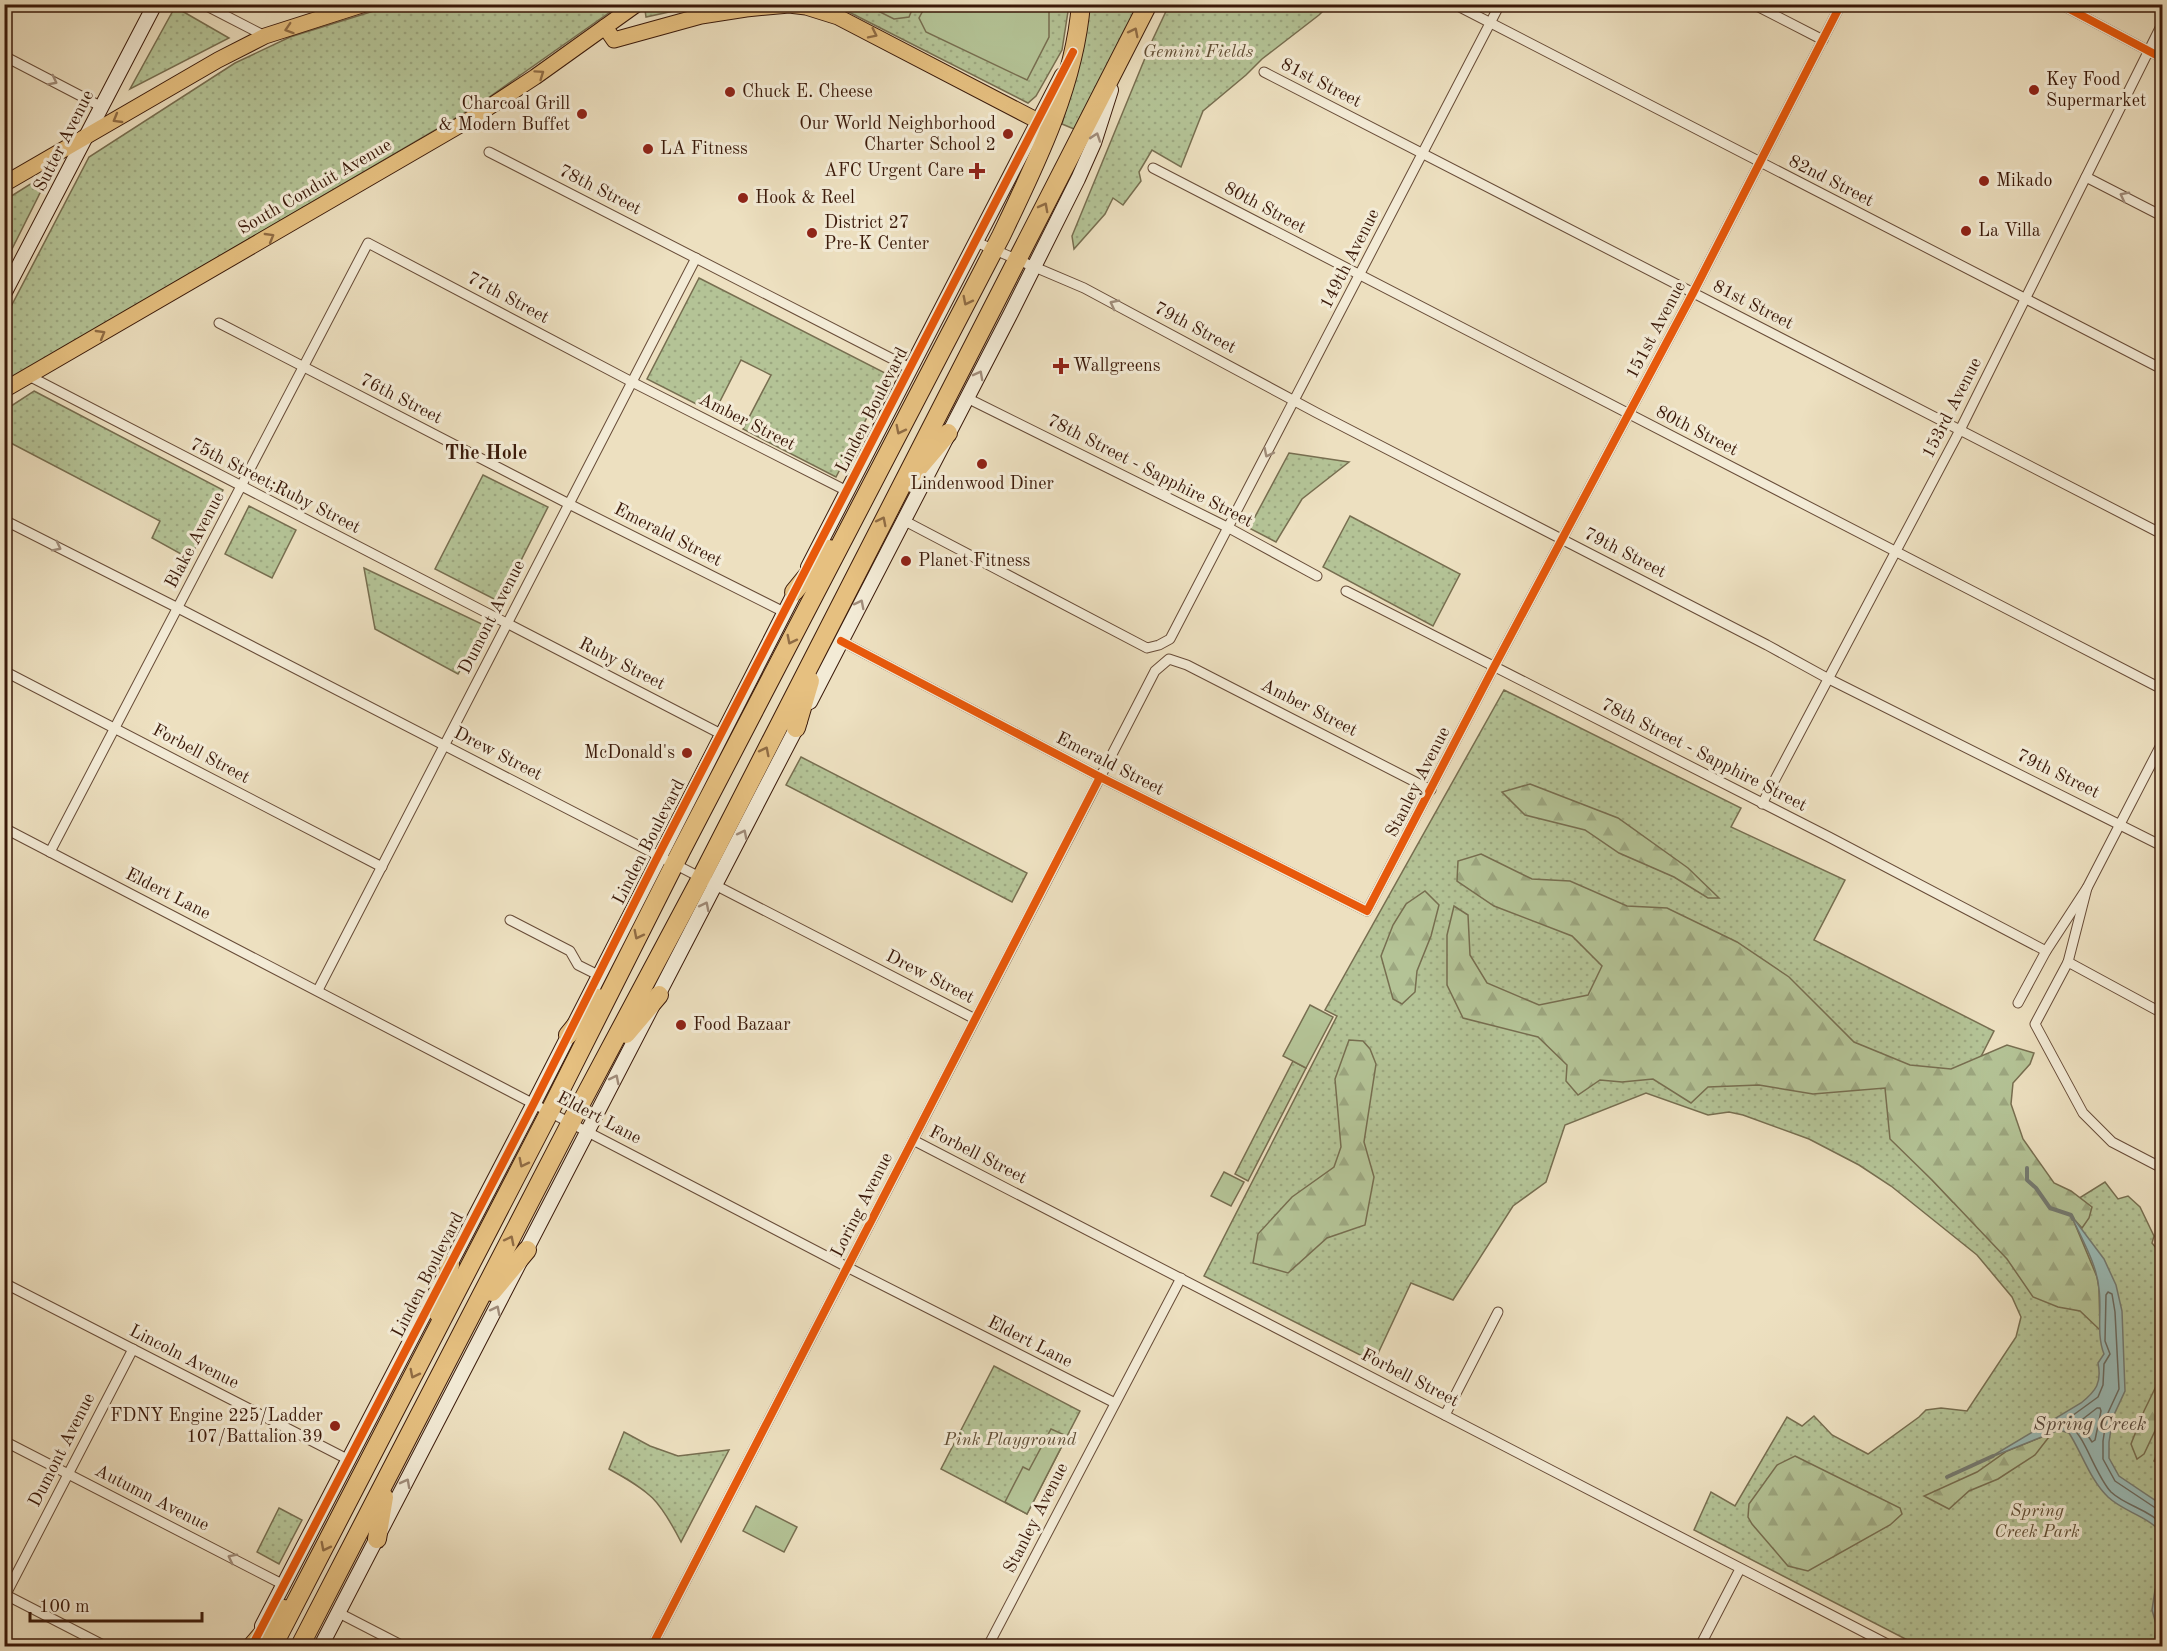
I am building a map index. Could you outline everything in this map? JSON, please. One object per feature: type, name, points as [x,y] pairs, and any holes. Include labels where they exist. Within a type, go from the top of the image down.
[{"type":"highway","name":"Linden Boulevard","points":[[273,1647],[431,1342],[542,1107],[620,972],[666,860],[855,517],[994,249],[1039,157],[1045,124],[1073,52],[1081,4]]},
{"type":"highway","points":[[300,1647],[605,1058],[708,882],[821,640],[1148,4]]},
{"type":"highway","points":[[896,494],[948,434]]},
{"type":"highway","points":[[794,592],[855,517]]},
{"type":"highway","points":[[796,728],[821,640]]},
{"type":"highway","points":[[568,1035],[620,972]]},
{"type":"highway","points":[[605,1058],[659,995]]},
{"type":"highway","points":[[471,1316],[527,1250]]},
{"type":"highway","points":[[431,1342],[450,1265]]},
{"type":"highway","points":[[377,1539],[387,1479]]},
{"type":"highway","points":[[252,1647],[305,1585]]},
{"type":"main road","points":[[4,184],[218,60],[265,36],[365,4]]},
{"type":"main road","name":"South Conduit Avenue","points":[[4,390],[474,117],[610,34],[637,4]]},
{"type":"main road","points":[[610,34],[746,9],[789,5],[806,7],[838,17],[1045,124]]},
{"type":"street","name":"Sutter Avenue","points":[[4,294],[155,4]]},
{"type":"street","points":[[203,4],[265,36]]},
{"type":"street","name":"82nd Street","points":[[1454,4],[2163,369]]},
{"type":"street","name":"149th Avenue","points":[[1229,528],[1500,4]]},
{"type":"street","points":[[1753,4],[1823,40]]},
{"type":"street","name":"151st Avenue","points":[[1494,667],[1694,293],[1841,4]]},
{"type":"street","points":[[2060,4],[2163,58]]},
{"type":"street","name":"153rd Avenue","points":[[1762,804],[1960,430],[2163,24]]},
{"type":"street","points":[[4,56],[102,106]]},
{"type":"street","points":[[321,1647],[659,995],[708,882],[796,728],[1035,266],[1094,143],[1120,59]]},
{"type":"street","name":"81st Street","points":[[1264,72],[2163,534]]},
{"type":"street","name":"Linden Boulevard","points":[[252,1647],[450,1265],[542,1107],[568,1035],[598,975],[666,860],[721,734],[976,242],[1045,124]]},
{"type":"street","name":"78th Street","points":[[489,152],[696,258]]},
{"type":"street","name":"80th Street","points":[[1153,168],[2163,689]]},
{"type":"street","points":[[2086,177],[2163,216]]},
{"type":"street","name":"79th Street","points":[[976,242],[1063,278],[1827,678],[2163,846]]},
{"type":"street","name":"Blake Avenue","points":[[50,852],[368,243]]},
{"type":"street","name":"77th Street","points":[[368,243],[632,382]]},
{"type":"street","points":[[696,258],[910,368]]},
{"type":"street","name":"Dumont Avenue","points":[[318,990],[696,258]]},
{"type":"street","name":"76th Street","points":[[219,323],[569,504]]},
{"type":"street","name":"75th Street;Ruby Street","points":[[29,376],[507,624]]},
{"type":"street","name":"Amber Street","points":[[632,382],[847,491]]},
{"type":"street","name":"78th Street - Sapphire Street","points":[[967,398],[1229,528],[1317,576]]},
{"type":"street","name":"Emerald Street","points":[[569,504],[784,612]]},
{"type":"street","name":"Drew Street","points":[[4,520],[975,1019]]},
{"type":"street","points":[[903,520],[1148,648],[1170,639],[1229,528]]},
{"type":"street","name":"78th Street - Sapphire Street","points":[[1346,591],[2046,951]]},
{"type":"street","name":"Ruby Street","points":[[507,624],[721,734]]},
{"type":"street","name":"Emerald Street","points":[[841,641],[1100,777],[1367,911]]},
{"type":"street","name":"Amber Street","points":[[1169,659],[1187,665],[1431,790]]},
{"type":"street","name":"Loring Avenue","points":[[652,1647],[1155,671],[1169,659]]},
{"type":"street","name":"Stanley Avenue","points":[[1367,911],[1494,667]]},
{"type":"street","name":"Forbell Street","points":[[4,671],[382,867]]},
{"type":"street","points":[[2018,1003],[2046,951],[2086,888],[2163,743]]},
{"type":"street","name":"Eldert Lane","points":[[4,828],[847,1267],[1115,1403]]},
{"type":"street","points":[[2086,888],[2068,962],[2036,1024],[2083,1113],[2112,1142],[2163,1168]]},
{"type":"street","points":[[510,920],[570,951],[578,964],[598,975]]},
{"type":"street","points":[[2068,962],[2163,1013]]},
{"type":"street","name":"Forbell Street","points":[[913,1140],[1891,1647]]},
{"type":"street","name":"Stanley Avenue","points":[[992,1645],[1181,1278]]},
{"type":"street","name":"Lincoln Avenue","points":[[4,1283],[349,1460]]},
{"type":"street","points":[[1445,1415],[1498,1312]]},
{"type":"street","name":"Dumont Avenue","points":[[5,1596],[133,1349]]},
{"type":"street","name":"Autumn Avenue","points":[[4,1441],[284,1585]]},
{"type":"street","points":[[1700,1647],[1740,1569]]},
{"type":"street","points":[[5,1596],[105,1647]]},
{"type":"street","points":[[339,1613],[403,1647]]},
{"type":"green space","points":[[1049,4],[1049,37],[1027,80],[926,32],[919,18],[926,5]]},
{"type":"green space","points":[[393,5],[620,5],[478,105],[5,382],[4,320],[89,157],[235,63],[290,37]]},
{"type":"green space","points":[[652,5],[701,5],[646,17],[645,10]]},
{"type":"green space","points":[[835,5],[1069,5],[1062,50],[1036,96],[1028,103]]},
{"type":"green space","points":[[866,5],[914,5],[909,17],[894,19]]},
{"type":"green space","points":[[1089,5],[1138,5],[1074,129],[1062,124],[1081,53]]},
{"type":"green space","name":"Gemini Fields","points":[[1169,5],[1329,5],[1262,59],[1203,111],[1181,167],[1152,150],[1139,172],[1141,181],[1123,205],[1113,198],[1105,214],[1074,249],[1072,236]]},
{"type":"green space","points":[[175,7],[229,38],[130,89]]},
{"type":"green space","points":[[40,178],[44,185],[5,263],[5,200]]},
{"type":"green space","points":[[699,278],[889,375],[836,477],[743,429],[771,375],[741,360],[714,413],[647,379]]},
{"type":"green space","points":[[34,391],[223,490],[190,559],[152,538],[160,521],[5,440],[5,410]]},
{"type":"green space","points":[[1289,453],[1349,462],[1302,499],[1276,542],[1249,528]]},
{"type":"green space","points":[[483,475],[548,507],[500,602],[435,569]]},
{"type":"green space","points":[[249,506],[296,530],[272,578],[225,554]]},
{"type":"green space","points":[[1350,516],[1460,574],[1433,626],[1323,567]]},
{"type":"green space","points":[[364,568],[486,626],[458,674],[375,629]]},
{"type":"green space","name":"Spring Creek Park","points":[[1504,690],[1741,808],[1731,827],[1845,880],[1814,940],[1994,1031],[1923,1170],[1953,1202],[2057,1212],[2105,1182],[2118,1199],[2128,1196],[2140,1207],[2154,1236],[2152,1243],[2162,1255],[2162,1443],[2154,1461],[2162,1466],[2162,1646],[1919,1646],[1694,1530],[1711,1492],[1735,1506],[1787,1417],[1802,1426],[1814,1416],[1832,1435],[1868,1454],[1926,1410],[1941,1408],[1967,1411],[2016,1337],[2021,1317],[2012,1297],[1977,1255],[1891,1186],[1859,1165],[1809,1139],[1743,1115],[1729,1112],[1708,1115],[1646,1093],[1565,1125],[1546,1182],[1513,1206],[1453,1300],[1411,1283],[1374,1362],[1204,1276],[1337,1016],[1325,1010]]},
{"type":"green space","points":[[801,757],[1027,873],[1012,902],[786,785]]},
{"type":"green space","points":[[1530,784],[1618,818],[1688,868],[1719,898],[1708,898],[1674,877],[1619,853],[1585,830],[1525,815],[1502,792]]},
{"type":"green space","points":[[1481,854],[1532,879],[1570,881],[1627,906],[1667,908],[1737,942],[1789,977],[1854,1042],[1910,1065],[1951,1069],[2007,1045],[2034,1053],[2030,1064],[2013,1083],[2011,1104],[2023,1139],[2054,1183],[2071,1191],[2092,1207],[2089,1218],[2082,1228],[2072,1217],[2097,1277],[2100,1330],[2080,1311],[2058,1307],[2033,1297],[2007,1259],[1890,1139],[1885,1088],[1813,1094],[1759,1085],[1708,1087],[1691,1103],[1653,1079],[1622,1082],[1600,1080],[1578,1095],[1566,1081],[1567,1065],[1538,1037],[1463,1018],[1447,985],[1447,935],[1454,906],[1468,915],[1470,955],[1487,983],[1539,1005],[1588,995],[1602,966],[1572,936],[1494,906],[1457,881],[1458,861]]},
{"type":"green space","points":[[1425,891],[1439,905],[1431,936],[1417,971],[1415,992],[1402,1004],[1393,999],[1381,956],[1393,925],[1406,904]]},
{"type":"green space","points":[[1310,1005],[1333,1017],[1306,1068],[1283,1056]]},
{"type":"green space","points":[[1349,1040],[1363,1041],[1370,1049],[1376,1064],[1364,1142],[1374,1177],[1365,1225],[1327,1238],[1288,1273],[1253,1263],[1258,1234],[1292,1197],[1334,1167],[1341,1147],[1335,1079]]},
{"type":"green space","points":[[1293,1061],[1306,1068],[1248,1181],[1235,1174]]},
{"type":"green space","points":[[1224,1172],[1244,1182],[1231,1206],[1211,1196]]},
{"type":"green space","name":"Pink Playground","points":[[994,1366],[1080,1411],[1027,1514],[941,1469]]},
{"type":"green space","points":[[2162,1374],[2162,1416],[2144,1454],[2137,1459],[2131,1444]]},
{"type":"green space","points":[[1051,1429],[1067,1436],[1027,1514],[1005,1502],[1023,1467],[1029,1470]]},
{"type":"green space","points":[[624,1432],[650,1446],[678,1456],[729,1450],[681,1542],[660,1506],[635,1484],[609,1469]]},
{"type":"green space","points":[[2052,1433],[2035,1455],[1998,1479],[1969,1491],[1949,1509],[1924,1496],[1977,1472],[2007,1451]]},
{"type":"green space","points":[[1795,1456],[1900,1508],[1902,1514],[1890,1525],[1808,1571],[1788,1566],[1748,1517],[1749,1504],[1777,1465]]},
{"type":"green space","points":[[756,1506],[797,1527],[784,1552],[743,1531]]},
{"type":"green space","points":[[279,1508],[302,1520],[279,1564],[257,1552]]},
{"type":"water","name":"Spring Creek","points":[[2071,1215],[2104,1259],[2116,1285],[2122,1311],[2125,1391],[2113,1417],[2109,1458],[2119,1476],[2162,1505],[2162,1533],[2149,1522],[2108,1497],[2091,1475],[2069,1433],[2059,1430],[1989,1458],[2081,1403],[2097,1386],[2098,1363],[2104,1354],[2100,1338],[2098,1280]]},
{"type":"water","points":[[2162,1574],[2162,1646],[2154,1646],[2156,1624],[2152,1610],[2155,1590]]},
{"type":"waterway","name":"Spring Creek","points":[[2027,1168],[2027,1180],[2036,1188],[2050,1208],[2071,1215],[2073,1219]]},
{"type":"waterway","name":"Spring Creek","points":[[1947,1477],[1993,1456]]},
{"type":"cycle path","points":[[841,641],[1100,777],[1367,911],[1693,293],[1841,4]]},
{"type":"cycle path","points":[[2060,4],[2162,58]]},
{"type":"cycle path","points":[[252,1646],[534,1103],[658,856],[1073,52]]},
{"type":"cycle path","points":[[652,1646],[1100,777]]},
{"type":"place","name":"Key Food Supermarket","points":[[2034,90]]},
{"type":"place","name":"Chuck E. Cheese","points":[[730,92]]},
{"type":"place","name":"Charcoal Grill & Modern Buffet","points":[[582,114]]},
{"type":"place","name":"Our World Neighborhood Charter School 2","points":[[1008,134]]},
{"type":"place","name":"LA Fitness","points":[[648,149]]},
{"type":"place","name":"AFC Urgent Care","points":[[977,171]]},
{"type":"place","name":"Mikado","points":[[1984,181]]},
{"type":"place","name":"Hook & Reel","points":[[743,198]]},
{"type":"place","name":"La Villa","points":[[1966,231]]},
{"type":"place","name":"District 27 Pre-K Center","points":[[812,233]]},
{"type":"place","name":"Wallgreens","points":[[1061,366]]},
{"type":"place","name":"Lindenwood Diner","points":[[982,464]]},
{"type":"place","name":"Planet Fitness","points":[[906,561]]},
{"type":"place","name":"McDonald's","points":[[687,753]]},
{"type":"place","name":"Food Bazaar","points":[[681,1025]]},
{"type":"place","name":"FDNY Engine 225/Ladder 107/Battalion 39","points":[[335,1426]]},
{"type":"district","name":"The Hole","points":[[486,454]]}]
